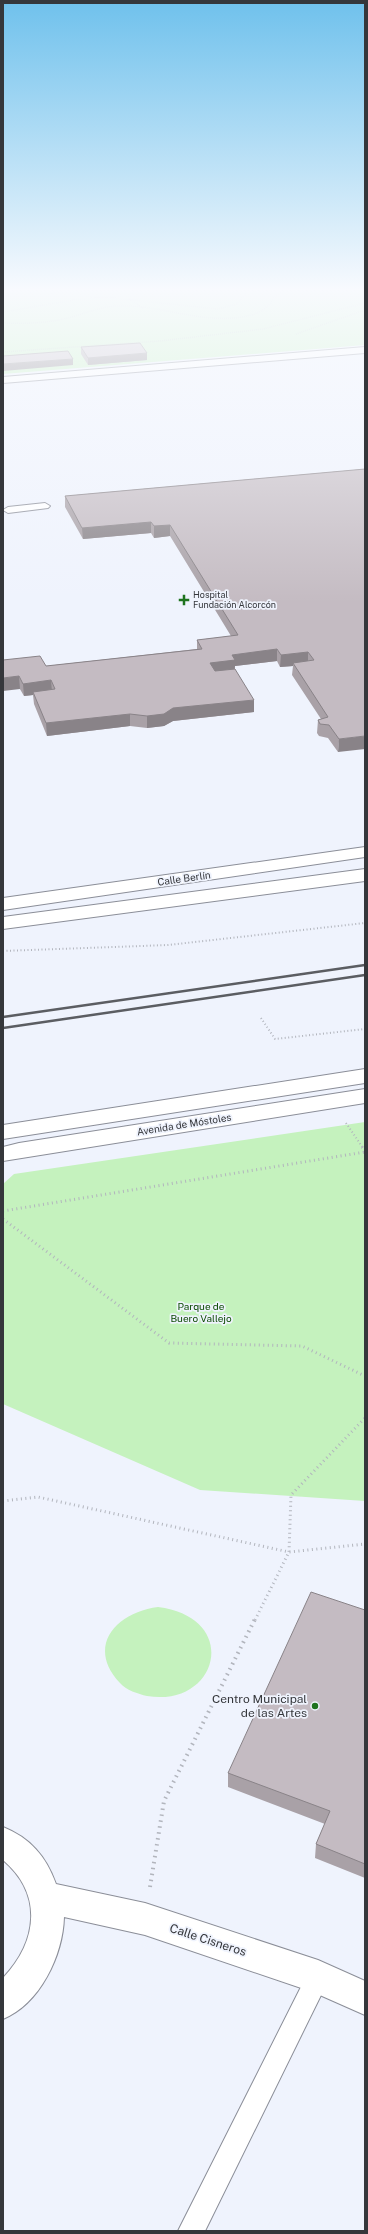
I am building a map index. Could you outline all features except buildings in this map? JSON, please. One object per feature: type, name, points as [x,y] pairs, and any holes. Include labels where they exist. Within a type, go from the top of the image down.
[{"type":"street","name":"Calle Berlín","points":[[3,904],[365,852]]},
{"type":"street","name":"Calle Berlín","points":[[3,924],[365,875]]},
{"type":"street","name":"Avenida de Móstoles","points":[[3,1132],[365,1076]]},
{"type":"street","name":"Avenida de Móstoles","points":[[3,1154],[365,1096]]},
{"type":"street","points":[[3,1842],[11,1846],[33,1868],[46,1897],[48,1925],[41,1954],[26,1980],[3,2002]]},
{"type":"street","name":"Calle Cisneros","points":[[46,1897],[145,1920],[318,1977],[365,1998]]},
{"type":"lane","points":[[8,510],[44,506]]},
{"type":"lane","points":[[191,2231],[318,1977]]},
{"type":"path","points":[[3,951],[168,945],[365,922]]},
{"type":"path","points":[[262,1018],[275,1039],[365,1029]]},
{"type":"path","points":[[3,1211],[365,1152],[345,1121]]},
{"type":"path","points":[[3,1219],[169,1343],[302,1346],[365,1376]]},
{"type":"path","points":[[145,1920],[164,1801],[289,1552],[291,1495],[365,1418]]},
{"type":"path","points":[[3,1501],[38,1497],[289,1552],[365,1544]]},
{"type":"green space","name":"Parque de Buero Vallejo","points":[[365,1122],[365,1501],[200,1490],[3,1404],[3,1184],[14,1174]]},
{"type":"green space","points":[[158,1607],[185,1614],[202,1627],[210,1643],[211,1660],[204,1676],[190,1689],[171,1696],[147,1696],[125,1688],[110,1669],[105,1656],[106,1644],[110,1633],[119,1623],[143,1610]]},
{"type":"railway","points":[[3,1017],[365,965]]},
{"type":"railway","points":[[3,1028],[365,975]]},
{"type":"place","name":"Hospital Fundación Alcorcón","points":[[184,600]]},
{"type":"place","name":"Centro Municipal de las Artes","points":[[315,1706]]}]
